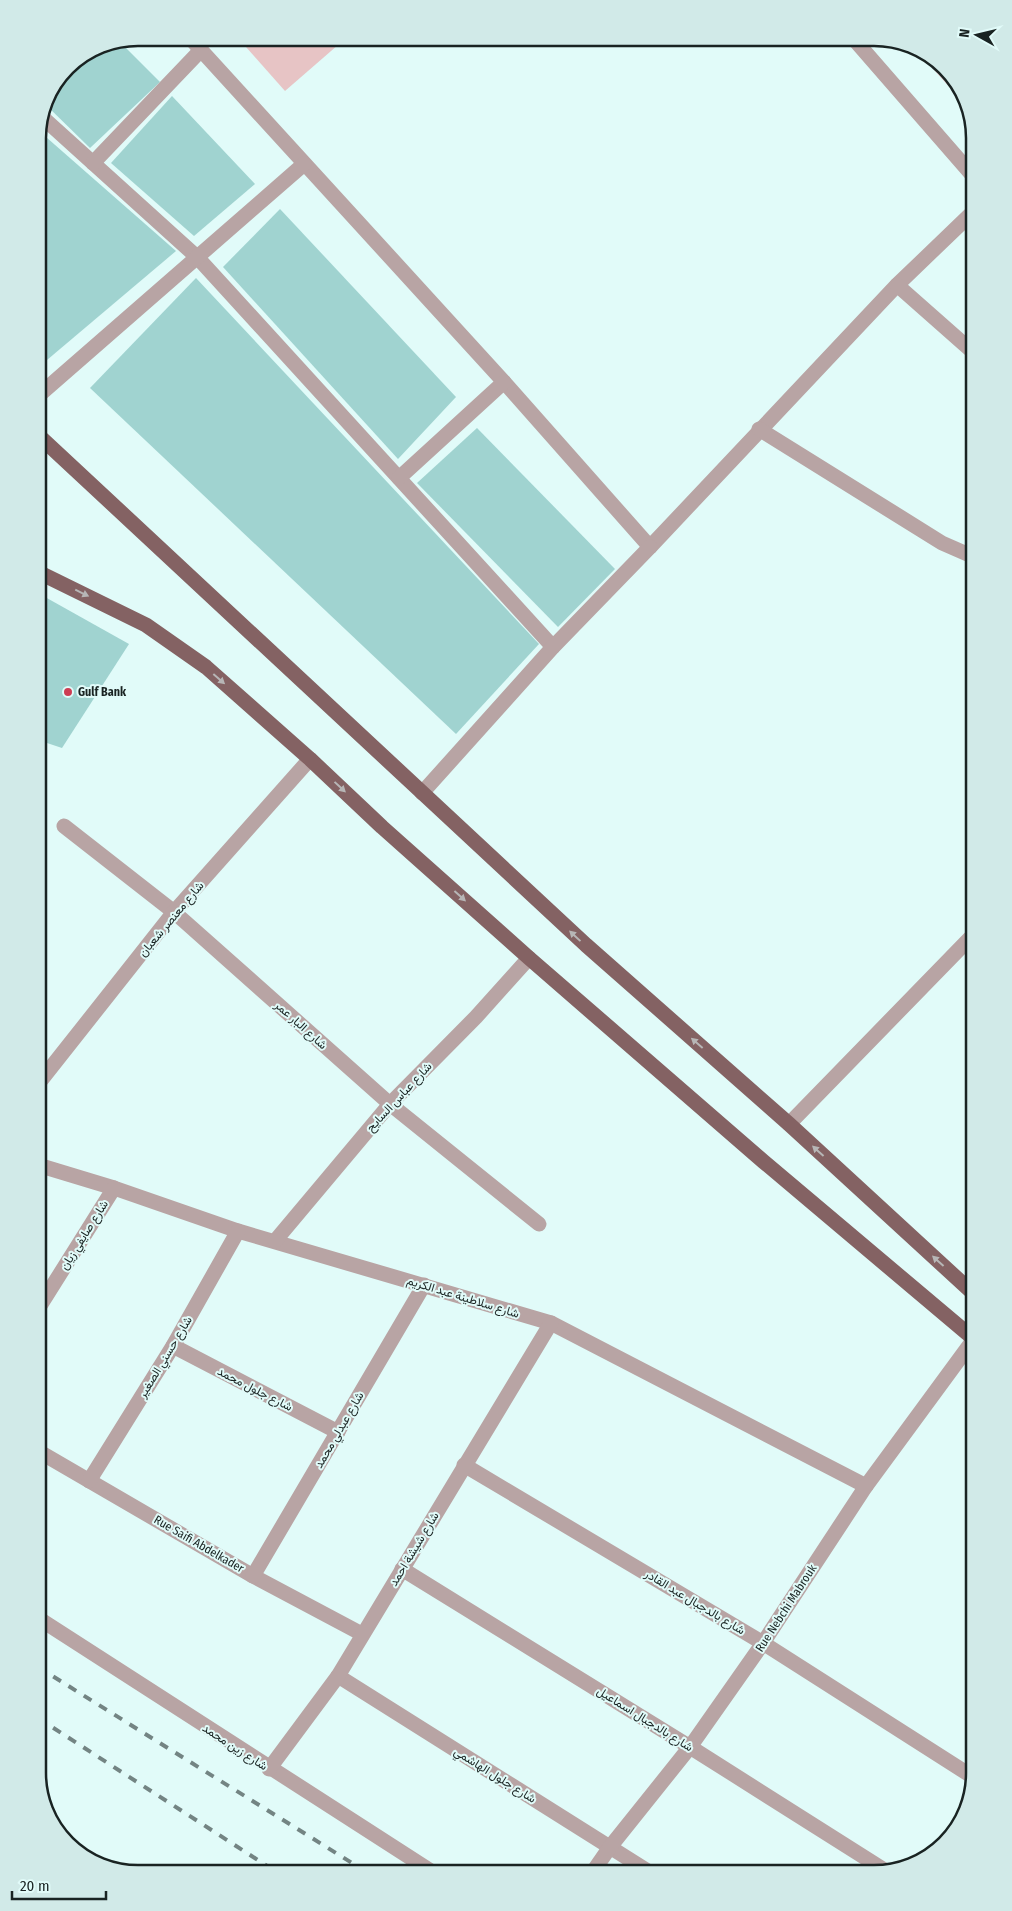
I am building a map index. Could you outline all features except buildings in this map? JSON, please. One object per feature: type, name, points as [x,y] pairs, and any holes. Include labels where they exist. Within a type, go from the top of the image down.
[{"type":"main road","points":[[46,442],[586,945],[789,1124],[966,1287]]},
{"type":"main road","points":[[46,576],[146,625],[206,667],[529,958],[764,1162],[966,1332]]},
{"type":"street","points":[[197,46],[504,382],[650,547]]},
{"type":"street","points":[[860,46],[966,168]]},
{"type":"street","points":[[93,163],[201,50]]},
{"type":"street","points":[[48,122],[197,258],[553,647]]},
{"type":"street","points":[[46,389],[304,164]]},
{"type":"street","points":[[422,793],[553,647],[650,547],[759,429],[897,285],[966,219]]},
{"type":"street","points":[[897,285],[966,346]]},
{"type":"street","points":[[399,478],[504,382]]},
{"type":"street","points":[[759,429],[942,543],[966,554]]},
{"type":"street","name":"شارع معنصر شعبان","points":[[46,1074],[174,912],[310,759]]},
{"type":"street","name":"شارع البار عمر","points":[[64,826],[174,912],[390,1104],[539,1224]]},
{"type":"street","points":[[789,1124],[966,948]]},
{"type":"street","name":"شارع عباس السايح","points":[[276,1241],[390,1104],[476,1017],[529,958]]},
{"type":"street","name":"شارع سلاطينة عبد الكريم","points":[[46,1167],[114,1188],[238,1231],[552,1323],[866,1486]]},
{"type":"street","name":"شارع صايفي زيان","points":[[46,1295],[114,1188]]},
{"type":"street","name":"شارع حسني الصغير","points":[[89,1481],[172,1346],[238,1231]]},
{"type":"street","name":"شارع عبدلي محمد","points":[[253,1576],[424,1285]]},
{"type":"street","name":"شارع شيشة احمد","points":[[269,1768],[338,1676],[464,1465],[552,1323]]},
{"type":"street","name":"شارع جلول محمد","points":[[172,1346],[338,1432]]},
{"type":"street","name":"Rue Nebchi Mabrouk","points":[[598,1865],[690,1747],[763,1643],[866,1486],[966,1350]]},
{"type":"street","name":"Rue Saifi Abdelkader","points":[[46,1457],[253,1576],[362,1634]]},
{"type":"street","name":"شارع بالدجبال عبد القادر","points":[[464,1465],[763,1643],[966,1773]]},
{"type":"street","name":"شارع بالدجبال اسماعيل","points":[[402,1569],[877,1865]]},
{"type":"street","name":"شارع زين محمد","points":[[46,1623],[421,1865]]},
{"type":"street","name":"شارع جلول الهاشمي","points":[[338,1676],[638,1865]]},
{"type":"shaded area","points":[[245,46],[337,46],[285,91]]},
{"type":"shaded area","points":[[929,65],[939,73],[951,89]]},
{"type":"railway","points":[[46,1672],[355,1865]]},
{"type":"railway","points":[[46,1723],[266,1865]]},
{"type":"place","name":"Gulf Bank","points":[[68,692]]}]
